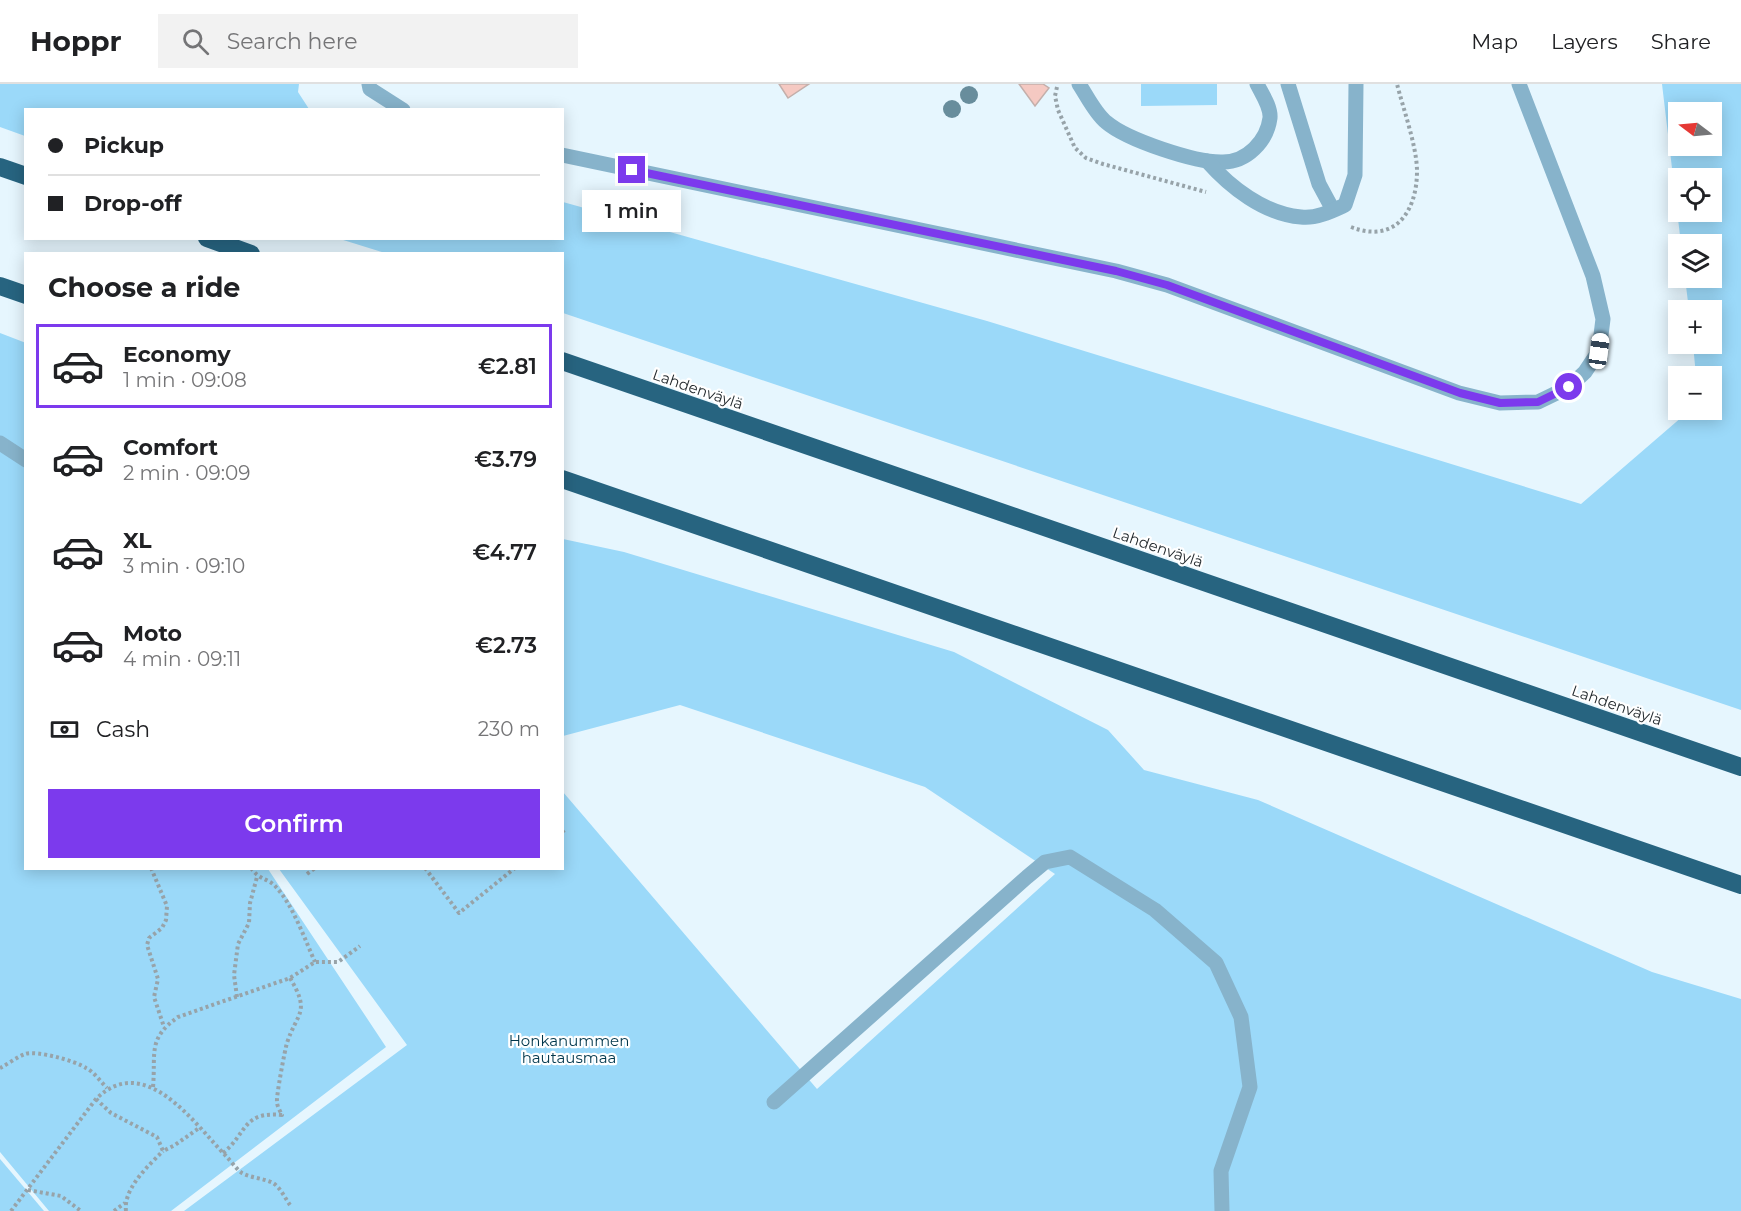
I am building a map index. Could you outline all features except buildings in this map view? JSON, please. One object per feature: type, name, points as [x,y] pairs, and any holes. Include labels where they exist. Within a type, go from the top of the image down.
[{"type":"highway","points":[[0,167],[24,175]]},
{"type":"highway","points":[[212,240],[246,252]]},
{"type":"highway","points":[[0,286],[24,294]]},
{"type":"highway","name":"Lahdenväylä","points":[[564,362],[1741,767]]},
{"type":"highway","points":[[564,480],[1741,885]]},
{"type":"lane","points":[[369,84],[370,89],[400,108]]},
{"type":"lane","points":[[1079,84],[1105,122],[1131,137],[1170,151],[1207,161],[1225,163],[1243,159],[1261,142],[1270,117],[1267,103],[1257,84]]},
{"type":"lane","points":[[1288,84],[1319,184],[1333,210]]},
{"type":"lane","points":[[1207,161],[1218,173],[1262,206],[1301,218],[1321,215],[1346,205],[1355,175],[1356,84]]},
{"type":"lane","points":[[564,155],[1116,271],[1167,285],[1460,393],[1500,403],[1538,402],[1569,387],[1585,372],[1599,351],[1603,319],[1593,276],[1519,84]]},
{"type":"lane","points":[[0,443],[24,459]]},
{"type":"lane","points":[[774,1102],[1045,862],[1070,857],[1155,910],[1216,963],[1241,1017],[1250,1087],[1221,1171],[1222,1211]]},
{"type":"path","points":[[1333,210],[1344,224],[1360,231],[1378,232],[1395,227],[1405,218],[1412,199],[1417,170],[1397,84]]},
{"type":"path","points":[[153,870],[167,906],[166,920],[162,928],[149,938],[147,945],[158,979],[154,996],[164,1027]]},
{"type":"path","points":[[252,870],[257,877],[271,882],[285,899],[315,962]]},
{"type":"path","points":[[308,874],[313,870]]},
{"type":"path","points":[[427,870],[459,913],[513,870]]},
{"type":"path","points":[[237,998],[234,975],[238,944],[249,923],[250,903],[257,877]]},
{"type":"path","points":[[153,1087],[154,1050],[164,1027],[178,1017],[290,978],[315,962],[338,962],[360,946]]},
{"type":"path","points":[[224,1153],[247,1124],[255,1118],[266,1113],[282,1115],[276,1101],[287,1042],[301,1011],[300,996],[290,978]]},
{"type":"path","points":[[0,1068],[23,1055],[32,1053],[83,1066],[107,1088]]},
{"type":"path","points":[[11,1211],[96,1099],[107,1088],[117,1084],[153,1087],[178,1104],[242,1173],[275,1184],[290,1205]]},
{"type":"path","points":[[96,1099],[111,1113],[157,1137],[163,1151]]},
{"type":"path","points":[[114,1211],[125,1203],[133,1186],[163,1151],[200,1128]]},
{"type":"path","points":[[28,1190],[61,1196],[81,1211]]},
{"type":"path","points":[[125,1203],[126,1211]]},
{"type":"green space","points":[[0,84],[299,84],[298,92],[308,108],[24,108],[24,136],[0,127]]},
{"type":"green space","points":[[1141,84],[1217,84],[1217,105],[1141,106]]},
{"type":"green space","points":[[1662,84],[1741,84],[1741,710],[564,313],[564,252],[382,252],[343,240],[564,240],[564,202],[987,321],[1581,504],[1678,420],[1722,420],[1722,366],[1695,366],[1694,354],[1722,354],[1722,300],[1688,300],[1686,288],[1722,288],[1722,234],[1680,234],[1678,222],[1722,222],[1722,168],[1672,168],[1671,156],[1722,156],[1722,102],[1668,102],[1668,135]]},
{"type":"green space","points":[[0,333],[24,342],[24,870],[269,870],[386,1047],[171,1211],[49,1211],[0,1152]]},
{"type":"green space","name":"Honkanummen hautausmaa","points":[[564,539],[624,552],[954,652],[1108,730],[1144,770],[1258,800],[1652,972],[1741,999],[1741,1211],[184,1211],[407,1045],[280,870],[564,870],[564,793],[817,1089],[1055,874],[925,787],[680,705],[564,736]]},
{"type":"green space","points":[[0,1159],[44,1211],[0,1211]]},
{"type":"route","points":[[632,170],[1116,271],[1167,285],[1460,393],[1500,403],[1538,402],[1569,387]]}]
